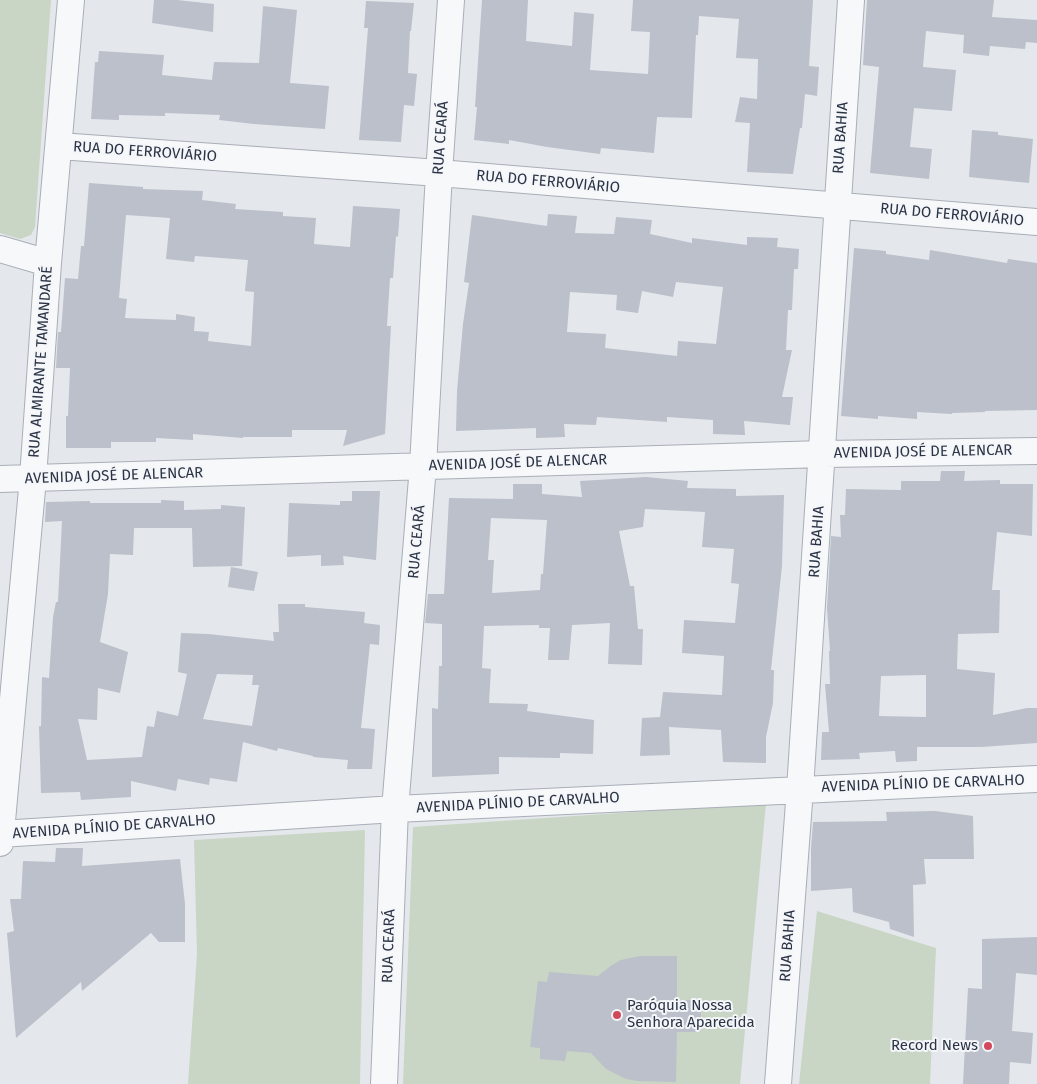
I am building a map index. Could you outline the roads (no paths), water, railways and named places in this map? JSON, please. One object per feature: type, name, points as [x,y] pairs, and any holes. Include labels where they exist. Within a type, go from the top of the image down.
[{"type":"street","name":"RUA ALMIRANTE TAMANDARÉ","points":[[0,837],[33,478],[48,263],[60,146],[71,0]]},
{"type":"street","name":"RUA CEARÁ","points":[[384,1084],[395,809],[424,466],[439,173],[451,0]]},
{"type":"street","name":"RUA BAHIA","points":[[778,1084],[823,454],[850,0]]},
{"type":"street","name":"RUA DO FERROVIÁRIO","points":[[60,146],[439,173],[1037,222]]},
{"type":"street","points":[[0,249],[48,263]]},
{"type":"street","name":"AVENIDA JOSÉ DE ALENCAR","points":[[0,479],[823,454],[1037,451]]},
{"type":"street","name":"AVENIDA PLÍNIO DE CARVALHO","points":[[0,837],[395,809],[1037,779]]},
{"type":"place","name":"Paróquia Nossa Senhora Aparecida","points":[[617,1015]]},
{"type":"place","name":"Record News","points":[[988,1046]]}]
